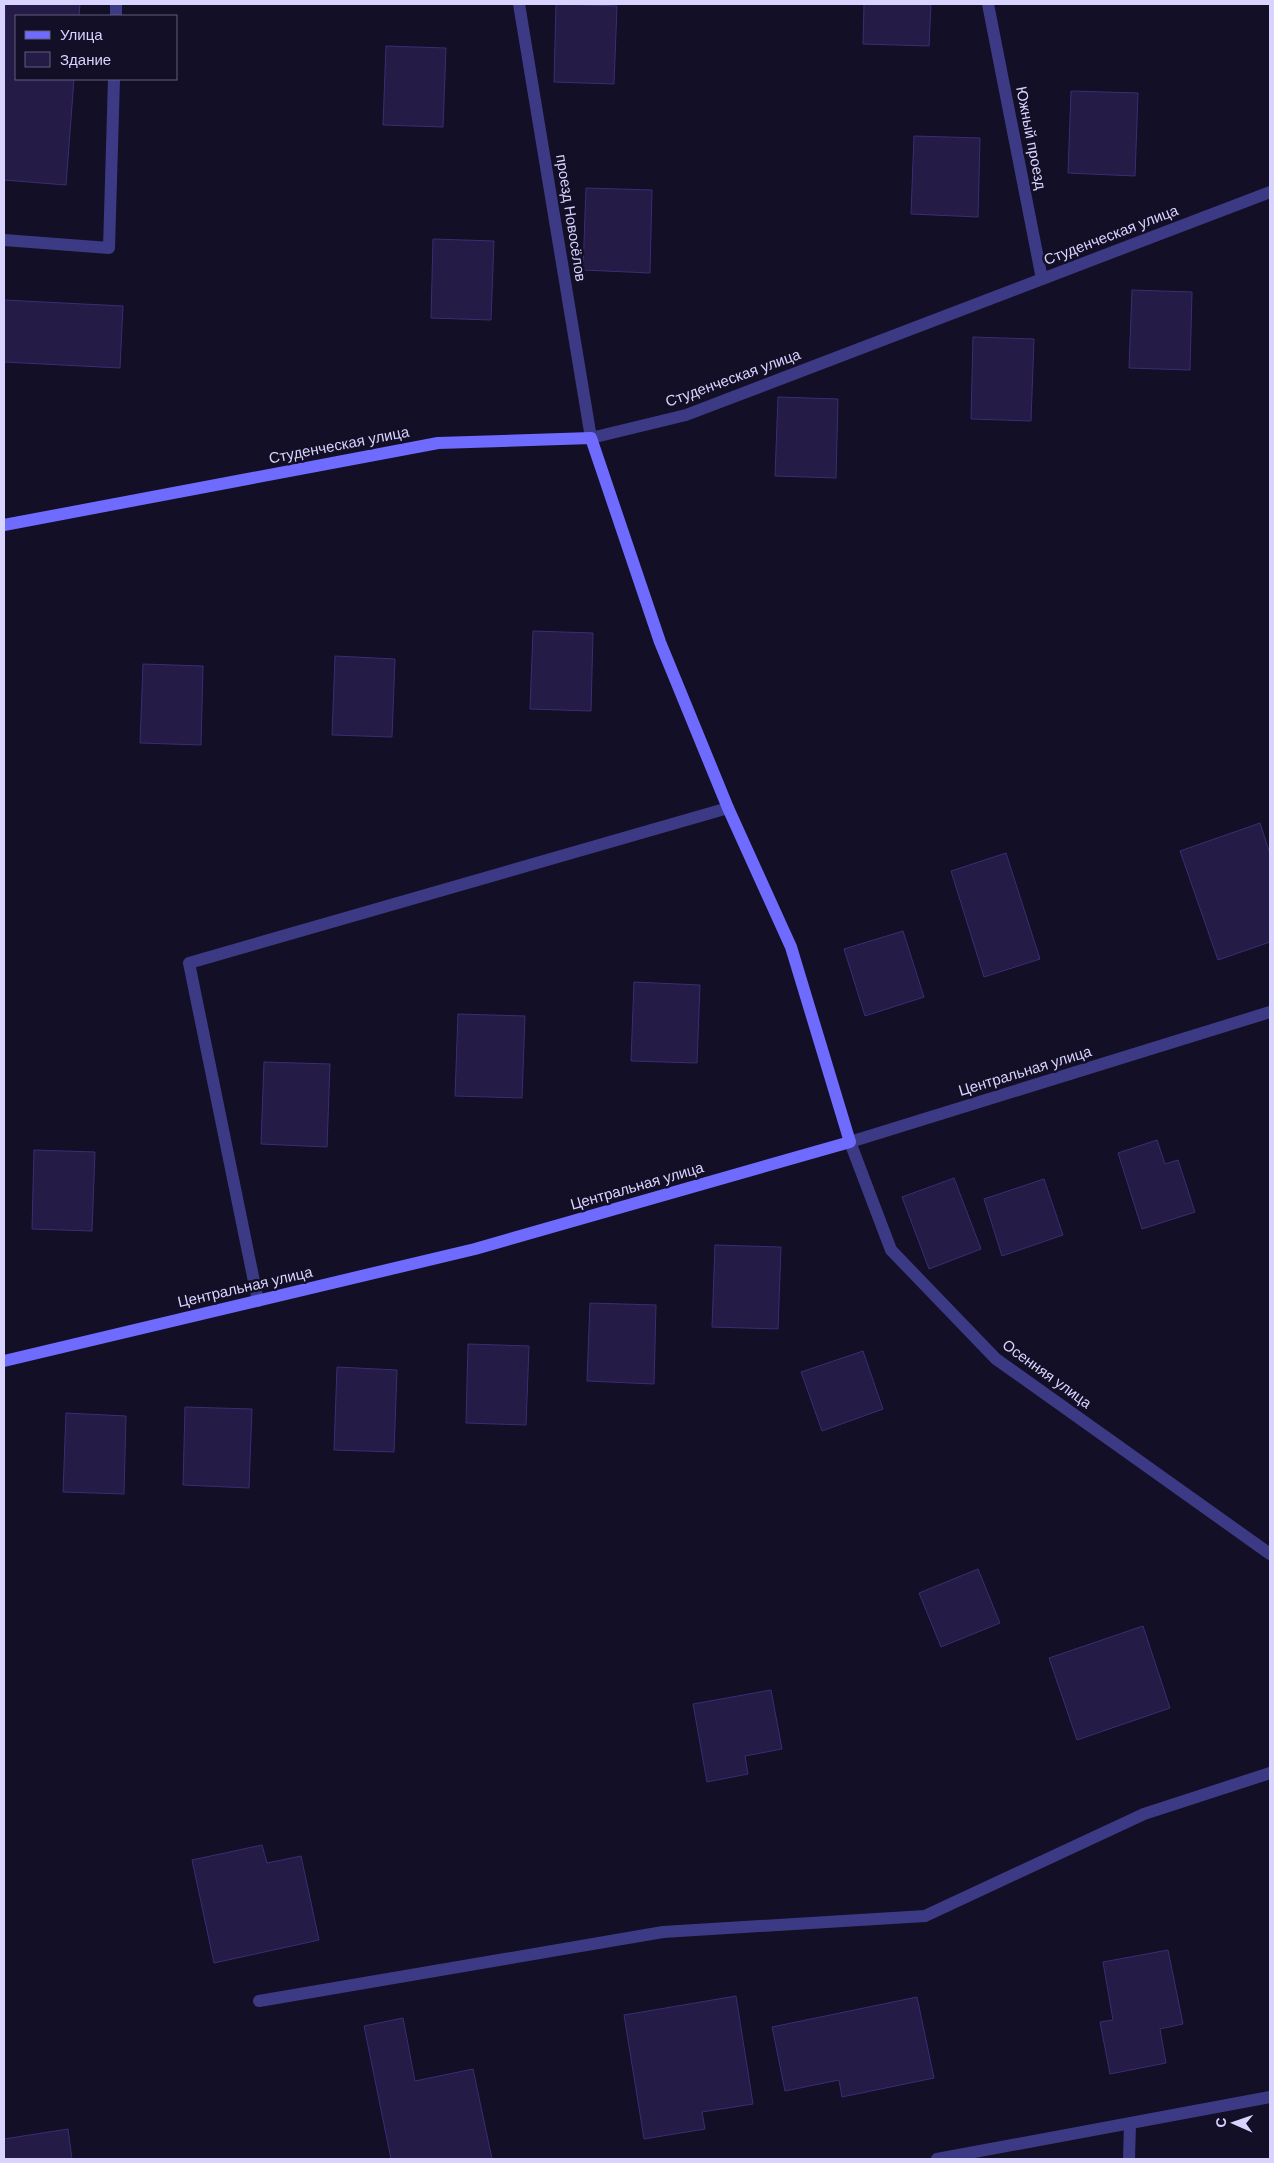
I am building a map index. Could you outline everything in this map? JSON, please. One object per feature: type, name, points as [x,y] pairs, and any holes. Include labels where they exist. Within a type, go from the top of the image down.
[{"type":"street","name":"проезд Новосёлов","points":[[519,4],[591,438]]},
{"type":"street","name":"Южный проезд","points":[[988,4],[1042,279]]},
{"type":"street","points":[[4,240],[109,248],[114,80]]},
{"type":"street","name":"Студенческая улица","points":[[4,525],[438,443],[591,438],[686,415],[1270,192]]},
{"type":"street","points":[[591,438],[660,642],[728,808],[792,947],[850,1142]]},
{"type":"street","points":[[258,1301],[189,963],[728,808]]},
{"type":"street","name":"Центральная улица","points":[[4,1361],[475,1249],[850,1142],[1270,1012]]},
{"type":"street","name":"Осенняя улица","points":[[850,1142],[891,1250],[996,1359],[1270,1554]]},
{"type":"street","points":[[259,2001],[663,1932],[926,1916],[1144,1814],[1270,1773]]},
{"type":"street","points":[[937,2159],[1270,2097]]},
{"type":"street","points":[[1129,2159],[1130,2124]]},
{"type":"building","points":[[5,4],[80,4],[79,15],[15,15],[15,80],[74,80],[66,185],[4,180]]},
{"type":"building","points":[[556,4],[617,6],[614,84],[554,82]]},
{"type":"building","points":[[864,4],[931,4],[929,46],[863,44]]},
{"type":"building","points":[[386,46],[446,48],[443,127],[383,125]]},
{"type":"building","points":[[1071,91],[1138,93],[1135,176],[1068,173]]},
{"type":"building","points":[[914,136],[980,138],[978,217],[911,214]]},
{"type":"building","points":[[586,188],[652,190],[650,273],[583,270]]},
{"type":"building","points":[[433,239],[494,241],[491,320],[431,318]]},
{"type":"building","points":[[1132,290],[1192,292],[1190,370],[1129,368]]},
{"type":"building","points":[[4,300],[123,306],[120,368],[4,362]]},
{"type":"building","points":[[973,337],[1034,339],[1031,421],[971,419]]},
{"type":"building","points":[[778,397],[838,399],[836,478],[775,476]]},
{"type":"building","points":[[533,631],[593,633],[591,711],[530,709]]},
{"type":"building","points":[[335,656],[395,659],[392,737],[332,735]]},
{"type":"building","points":[[143,664],[203,666],[201,745],[140,743]]},
{"type":"building","points":[[1260,823],[1270,854],[1270,942],[1218,960],[1180,851]]},
{"type":"building","points":[[1006,853],[1040,959],[984,977],[951,871]]},
{"type":"building","points":[[903,931],[924,997],[865,1016],[844,949]]},
{"type":"building","points":[[634,982],[700,985],[697,1063],[631,1061]]},
{"type":"building","points":[[458,1014],[525,1016],[522,1098],[455,1096]]},
{"type":"building","points":[[264,1062],[330,1064],[327,1147],[261,1144]]},
{"type":"building","points":[[1157,1140],[1165,1164],[1178,1160],[1195,1212],[1142,1229],[1118,1153]]},
{"type":"building","points":[[34,1150],[95,1152],[92,1231],[32,1229]]},
{"type":"building","points":[[954,1178],[981,1249],[929,1269],[902,1197]]},
{"type":"building","points":[[1044,1179],[1063,1235],[1002,1256],[984,1199]]},
{"type":"building","points":[[715,1245],[781,1247],[778,1329],[712,1327]]},
{"type":"building","points":[[590,1303],[656,1305],[654,1384],[587,1381]]},
{"type":"building","points":[[468,1344],[529,1346],[526,1425],[466,1423]]},
{"type":"building","points":[[863,1351],[883,1409],[822,1431],[801,1372]]},
{"type":"building","points":[[337,1367],[397,1370],[394,1452],[334,1450]]},
{"type":"building","points":[[185,1407],[252,1409],[249,1488],[183,1485]]},
{"type":"building","points":[[66,1413],[126,1416],[124,1494],[63,1492]]},
{"type":"building","points":[[978,1569],[1000,1623],[941,1647],[919,1593]]},
{"type":"building","points":[[1143,1626],[1170,1708],[1077,1740],[1049,1658]]},
{"type":"building","points":[[771,1690],[782,1749],[745,1756],[748,1774],[707,1782],[693,1704]]},
{"type":"building","points":[[262,1845],[267,1863],[301,1856],[319,1940],[214,1963],[192,1860]]},
{"type":"building","points":[[1168,1950],[1183,2024],[1160,2029],[1166,2063],[1110,2074],[1100,2022],[1113,2020],[1103,1962]]},
{"type":"building","points":[[736,1996],[753,2104],[702,2112],[705,2129],[644,2139],[624,2015]]},
{"type":"building","points":[[917,1997],[934,2078],[842,2097],[839,2080],[785,2091],[772,2027]]},
{"type":"building","points":[[403,2018],[415,2081],[473,2069],[492,2159],[391,2159],[364,2026]]},
{"type":"building","points":[[68,2129],[72,2159],[4,2159],[4,2139]]}]
